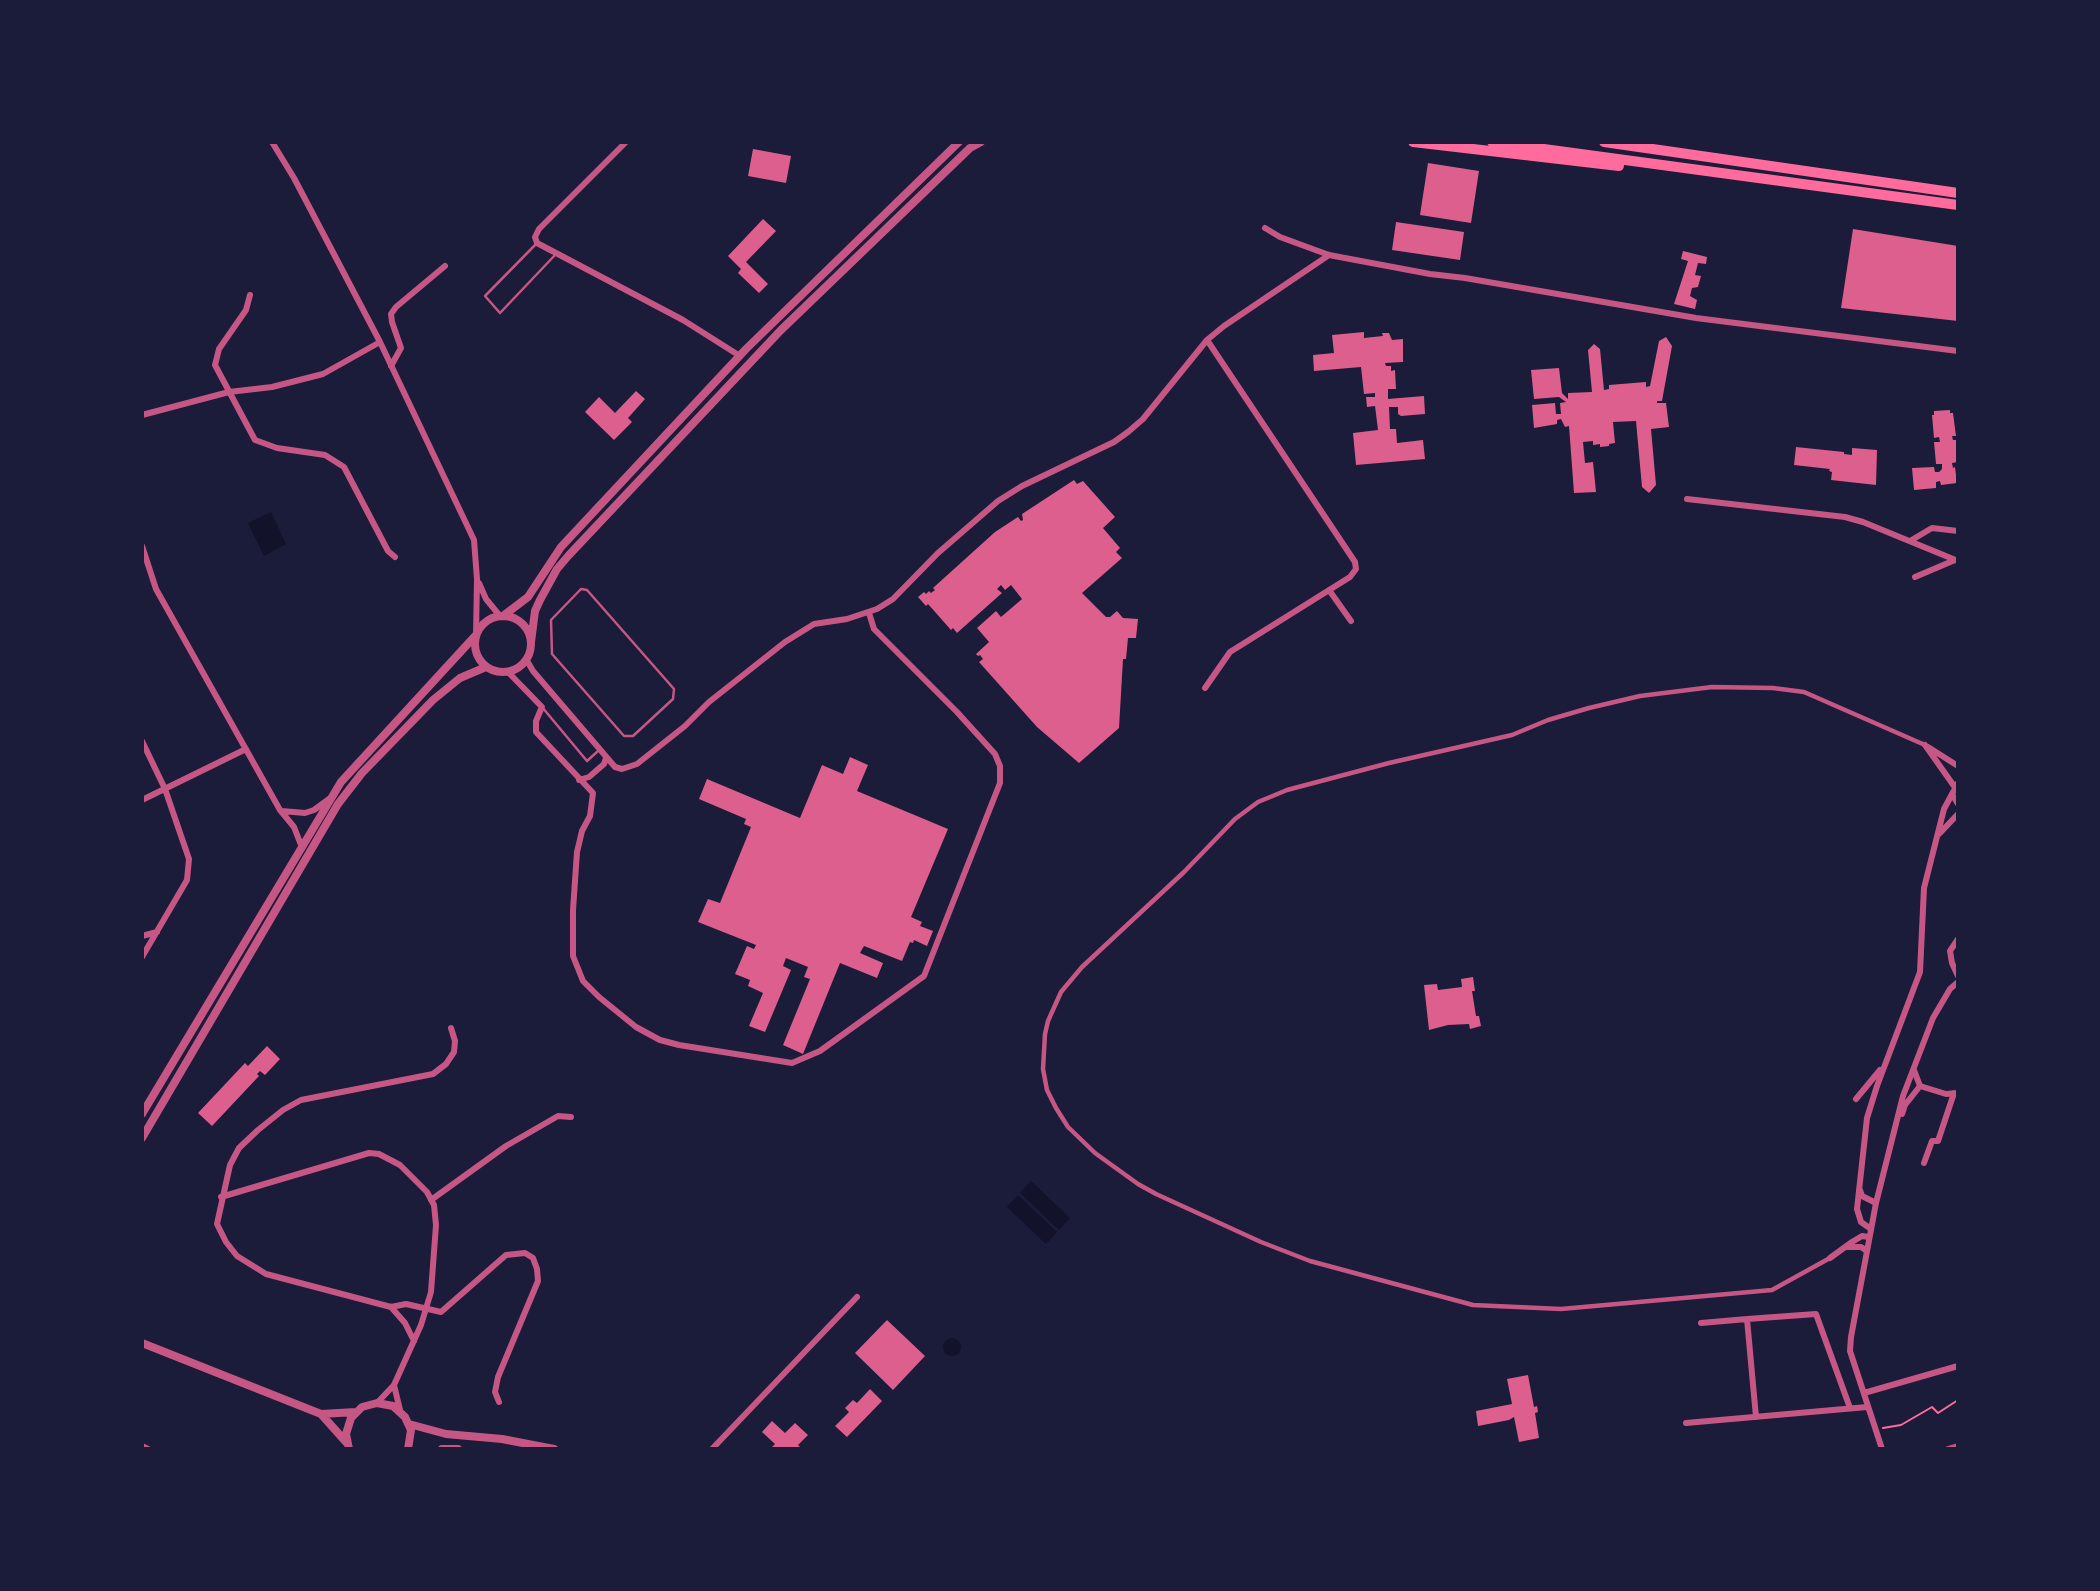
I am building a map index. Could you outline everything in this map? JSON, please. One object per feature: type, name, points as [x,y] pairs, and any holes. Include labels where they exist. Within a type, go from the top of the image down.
[{"type":"highway","points":[[1413,142],[1623,166],[1642,162]]},
{"type":"highway","points":[[1492,142],[1958,205]]},
{"type":"highway","points":[[1604,142],[1958,192]]},
{"type":"street","points":[[272,142],[295,178],[380,342],[474,540],[477,579],[475,645],[477,655],[486,667],[500,672],[508,672],[526,659],[535,611],[557,569],[569,555],[781,330],[970,148],[981,142]]},
{"type":"street","points":[[626,142],[538,229],[535,237],[537,243],[683,320],[740,356]]},
{"type":"street","points":[[142,1114],[301,845],[354,766],[488,620],[501,616],[528,597],[561,547],[788,306],[959,142]]},
{"type":"street","points":[[1265,228],[1280,237],[1329,255],[1423,273],[1696,318],[1958,351]]},
{"type":"street","points":[[526,659],[598,750],[615,767],[622,769],[637,764],[774,650],[814,624],[869,613],[893,599],[938,553],[998,501],[1022,486],[1114,442],[1128,432],[1143,419],[1207,340],[1329,255]]},
{"type":"street","points":[[391,366],[401,348],[391,314],[445,266]]},
{"type":"street","points":[[250,295],[246,310],[215,357],[215,365],[255,440],[277,449],[325,455],[344,467],[388,551],[395,557]]},
{"type":"street","points":[[1205,688],[1230,652],[1350,577],[1356,569],[1355,562],[1207,340]]},
{"type":"street","points":[[142,415],[229,393],[272,387],[323,374],[380,342]]},
{"type":"street","points":[[1687,499],[1845,517],[1957,560]]},
{"type":"street","points":[[1910,541],[1932,528],[1958,531]]},
{"type":"street","points":[[142,546],[156,589],[280,810],[294,827],[301,845]]},
{"type":"street","points":[[1914,576],[1957,560]]},
{"type":"street","points":[[477,579],[486,599],[501,616],[522,623],[531,642]]},
{"type":"street","points":[[1329,590],[1351,621]]},
{"type":"street","points":[[508,672],[542,708],[536,721],[536,733],[593,793],[590,816],[582,831],[577,852],[573,909],[573,956],[583,981],[598,997],[636,1027],[660,1040],[792,1063],[820,1051],[925,976],[1000,783],[1000,766],[995,754],[874,629],[869,613]]},
{"type":"street","points":[[142,1138],[338,804],[362,772],[433,700],[460,678],[486,667]]},
{"type":"street","points":[[1870,1233],[1772,1290],[1561,1309],[1473,1305],[1310,1261],[1261,1242],[1147,1189],[1109,1164],[1080,1140],[1056,1108],[1047,1090],[1043,1069],[1045,1034],[1061,992],[1082,967],[1184,872],[1235,818],[1258,802],[1287,790],[1512,735],[1548,720],[1602,705],[1640,696],[1712,687],[1760,687],[1804,692],[1925,745],[1958,766]]},
{"type":"street","points":[[142,741],[165,789],[186,846],[189,868],[187,880],[142,957]]},
{"type":"street","points":[[1870,1233],[1861,1222],[1858,1212],[1867,1118],[1920,972],[1924,888],[1944,809],[1956,784],[1925,745]]},
{"type":"street","points":[[142,800],[246,749]]},
{"type":"street","points":[[579,780],[589,777],[604,764],[606,758]]},
{"type":"street","points":[[280,810],[305,813],[314,810],[334,794]]},
{"type":"street","points":[[1952,794],[1958,804]]},
{"type":"street","points":[[1938,835],[1958,814]]},
{"type":"street","points":[[142,936],[157,932]]},
{"type":"street","points":[[1958,939],[1950,951],[1958,976]]},
{"type":"street","points":[[1882,1449],[1850,1351],[1876,1203],[1903,1096],[1933,1018],[1950,989],[1958,982]]},
{"type":"street","points":[[451,1028],[455,1041],[454,1052],[446,1064],[433,1074],[322,1095],[302,1100],[283,1110],[239,1148],[230,1165],[217,1224],[237,1256],[251,1267],[266,1274],[391,1307],[406,1304],[441,1312],[506,1255],[525,1253],[533,1258],[538,1281],[498,1377],[495,1392],[499,1402]]},
{"type":"street","points":[[1856,1100],[1885,1063]]},
{"type":"street","points":[[1913,1068],[1920,1086]]},
{"type":"street","points":[[1920,1086],[1946,1094],[1956,1093],[1938,1140],[1932,1141],[1924,1163]]},
{"type":"street","points":[[1899,1118],[1905,1105],[1920,1086]]},
{"type":"street","points":[[431,1200],[506,1146],[558,1116],[571,1117]]},
{"type":"street","points":[[221,1197],[369,1153],[379,1154],[400,1165],[427,1192],[436,1225],[431,1292],[414,1342],[394,1385],[377,1403]]},
{"type":"street","points":[[1859,1188],[1862,1196],[1876,1203]]},
{"type":"street","points":[[1858,1212],[1863,1216],[1874,1216]]},
{"type":"street","points":[[1847,1247],[1867,1251]]},
{"type":"street","points":[[712,1449],[858,1297]]},
{"type":"street","points":[[391,1307],[405,1323],[414,1342]]},
{"type":"street","points":[[1701,1324],[1816,1314],[1850,1408]]},
{"type":"street","points":[[1747,1319],[1756,1416]]},
{"type":"street","points":[[144,1345],[321,1414],[356,1412]]},
{"type":"street","points":[[1864,1393],[1958,1366]]},
{"type":"street","points":[[394,1385],[400,1410],[409,1424],[411,1437],[408,1449]]},
{"type":"street","points":[[347,1445],[347,1425],[356,1412],[366,1405],[389,1404],[400,1410]]},
{"type":"street","points":[[1686,1423],[1867,1407]]},
{"type":"street","points":[[321,1414],[347,1445]]},
{"type":"street","points":[[409,1424],[446,1434],[502,1439],[554,1449]]},
{"type":"street","points":[[142,1446],[148,1449]]},
{"type":"street","points":[[1948,1449],[1958,1446]]},
{"type":"street","points":[[442,1449],[458,1449]]},
{"type":"lane","points":[[537,243],[485,296],[499,313],[556,254]]},
{"type":"lane","points":[[581,589],[587,590],[674,689],[673,699],[633,736],[624,736],[615,726],[552,654],[551,620],[581,589]]},
{"type":"lane","points":[[542,708],[587,761],[598,750]]},
{"type":"path","points":[[1875,1429],[1900,1424],[1932,1407],[1938,1413],[1958,1400]]},
{"type":"shaded area","points":[[271,512],[286,544],[264,556],[248,523]]},
{"type":"shaded area","points":[[1031,1181],[1070,1218],[1059,1230],[1020,1193]]},
{"type":"shaded area","points":[[1018,1195],[1057,1232],[1046,1244],[1007,1207]]},
{"type":"shaded area","points":[[952,1338],[958,1341],[961,1347],[958,1353],[952,1356],[946,1353],[943,1347],[946,1341]]},
{"type":"building","points":[[753,149],[791,156],[786,183],[748,176]]},
{"type":"building","points":[[1428,163],[1479,171],[1471,223],[1420,215]]},
{"type":"building","points":[[763,219],[776,231],[746,262],[768,284],[759,293],[738,273],[741,269],[728,256]]},
{"type":"building","points":[[1396,222],[1464,232],[1460,260],[1392,250]]},
{"type":"building","points":[[1853,229],[1958,246],[1958,321],[1841,308]]},
{"type":"building","points":[[1683,251],[1707,257],[1706,264],[1698,263],[1695,275],[1701,276],[1698,287],[1692,288],[1690,296],[1697,300],[1695,309],[1674,304],[1688,261],[1681,259]]},
{"type":"building","points":[[1364,332],[1364,338],[1389,333],[1392,340],[1403,339],[1403,362],[1385,363],[1386,366],[1391,366],[1391,371],[1395,370],[1396,389],[1388,389],[1388,399],[1424,396],[1425,414],[1401,416],[1398,414],[1398,407],[1389,407],[1390,429],[1396,429],[1397,443],[1423,440],[1425,459],[1356,465],[1353,433],[1378,430],[1375,406],[1367,407],[1366,397],[1375,397],[1375,393],[1364,394],[1361,367],[1314,371],[1313,355],[1334,353],[1332,335]]},
{"type":"building","points":[[1666,337],[1672,346],[1662,401],[1657,403],[1666,403],[1669,427],[1651,429],[1656,485],[1649,493],[1642,487],[1636,421],[1613,422],[1615,443],[1600,447],[1600,444],[1593,445],[1593,441],[1583,442],[1585,463],[1593,462],[1596,492],[1574,493],[1569,426],[1565,427],[1561,419],[1557,420],[1557,424],[1534,428],[1532,405],[1555,403],[1556,414],[1561,414],[1560,403],[1566,402],[1559,397],[1534,399],[1531,370],[1559,368],[1562,393],[1568,399],[1568,393],[1592,392],[1588,350],[1594,344],[1600,349],[1604,390],[1609,389],[1609,385],[1646,382],[1646,387],[1650,386],[1659,341]]},
{"type":"building","points":[[636,391],[645,399],[628,418],[632,422],[614,440],[585,412],[599,397],[615,413]]},
{"type":"building","points":[[1950,410],[1950,413],[1953,413],[1956,436],[1952,436],[1953,440],[1956,440],[1958,462],[1952,463],[1957,483],[1941,485],[1940,481],[1936,482],[1936,488],[1914,490],[1912,468],[1934,467],[1935,472],[1942,469],[1942,464],[1936,464],[1934,442],[1940,442],[1939,437],[1934,438],[1932,415],[1934,411]]},
{"type":"building","points":[[1796,447],[1852,455],[1852,448],[1877,450],[1876,485],[1831,480],[1830,469],[1794,465]]},
{"type":"building","points":[[1074,480],[1077,484],[1083,481],[1115,517],[1103,528],[1120,548],[1116,552],[1122,558],[1082,593],[1106,617],[1117,611],[1123,618],[1138,619],[1136,638],[1128,638],[1126,659],[1123,659],[1119,728],[1079,763],[1037,727],[979,662],[983,659],[976,654],[989,642],[977,628],[996,611],[1001,617],[1022,599],[1011,585],[1005,590],[1001,585],[997,589],[1002,593],[957,633],[918,597],[924,592],[926,594],[935,590],[933,588],[995,532],[1018,517],[1023,520],[1022,514]]},
{"type":"building","points":[[850,757],[868,765],[857,791],[948,829],[911,917],[922,922],[920,926],[933,931],[927,946],[914,940],[913,943],[910,942],[902,961],[864,946],[860,953],[883,963],[877,978],[840,963],[803,1054],[783,1045],[810,979],[804,977],[808,967],[786,958],[783,966],[791,970],[765,1032],[749,1026],[763,993],[748,986],[750,980],[735,974],[747,946],[754,949],[756,945],[698,922],[708,899],[720,903],[751,827],[744,824],[746,819],[699,799],[707,779],[800,818],[822,765],[843,774]]},
{"type":"building","points":[[1473,977],[1476,1016],[1479,1016],[1481,1026],[1470,1029],[1469,1024],[1448,1025],[1429,1030],[1424,985],[1437,984],[1438,990],[1462,987],[1461,979]]},
{"type":"building","points":[[267,1046],[280,1059],[265,1075],[260,1071],[257,1074],[259,1076],[212,1126],[198,1113],[245,1063],[248,1066]]},
{"type":"building","points":[[887,1320],[925,1356],[893,1390],[855,1353]]},
{"type":"building","points":[[1528,1375],[1534,1407],[1537,1406],[1538,1412],[1535,1413],[1539,1438],[1519,1442],[1514,1417],[1478,1426],[1476,1411],[1512,1404],[1507,1379]]},
{"type":"building","points":[[870,1389],[882,1401],[847,1437],[835,1426],[849,1412],[845,1408],[853,1400],[857,1403]]},
{"type":"building","points":[[772,1421],[785,1433],[795,1423],[808,1435],[798,1445],[802,1449],[770,1449],[775,1444],[762,1432]]}]
